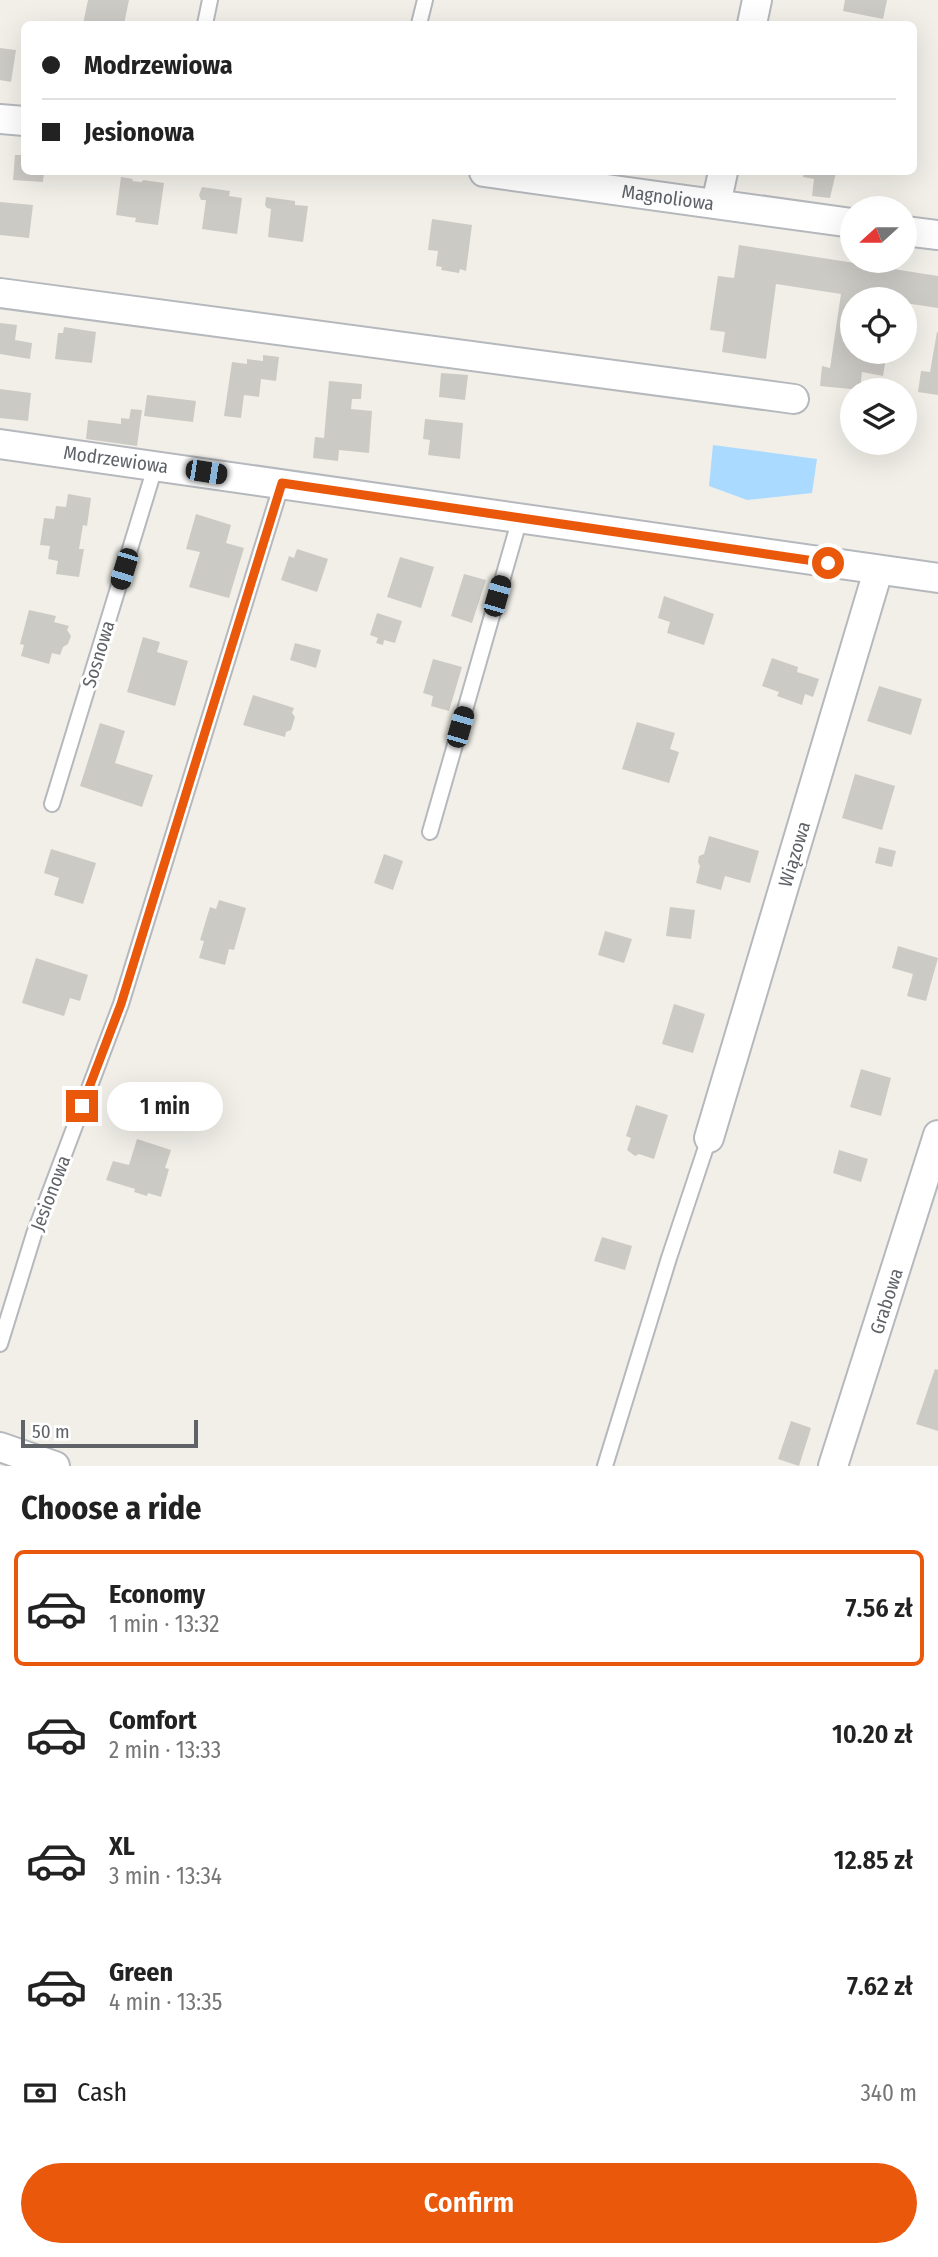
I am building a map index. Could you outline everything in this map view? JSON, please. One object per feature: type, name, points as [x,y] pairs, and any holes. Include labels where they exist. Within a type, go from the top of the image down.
[{"type":"street","points":[[753,21],[757,0]]},
{"type":"street","points":[[0,119],[21,121]]},
{"type":"street","name":"Magnoliowa","points":[[506,175],[840,221]]},
{"type":"street","points":[[716,204],[722,175]]},
{"type":"street","points":[[917,232],[938,235]]},
{"type":"street","points":[[0,293],[794,399]]},
{"type":"street","name":"Modrzewiowa","points":[[0,444],[156,464],[938,578]]},
{"type":"street","name":"Wiązowa","points":[[709,1138],[878,571]]},
{"type":"street","name":"Grabowa","points":[[833,1466],[938,1135]]},
{"type":"street","points":[[0,1447],[55,1466]]},
{"type":"lane","points":[[206,21],[210,0]]},
{"type":"lane","points":[[420,21],[425,0]]},
{"type":"lane","name":"Sosnowa","points":[[52,804],[156,464]]},
{"type":"lane","name":"Jesionowa","points":[[0,1344],[34,1234],[121,1004],[282,483]]},
{"type":"lane","points":[[430,832],[520,518]]},
{"type":"lane","points":[[605,1466],[709,1138]]},
{"type":"water","points":[[713,445],[817,459],[812,493],[747,500],[709,486]]},
{"type":"building","points":[[88,0],[129,0],[125,21],[84,21]]},
{"type":"building","points":[[845,0],[887,0],[883,19],[843,11]]},
{"type":"building","points":[[0,48],[16,50],[11,82],[0,80]]},
{"type":"building","points":[[15,155],[21,155],[21,175],[44,175],[43,182],[13,180]]},
{"type":"building","points":[[835,175],[830,198],[812,196],[814,179],[803,177]]},
{"type":"building","points":[[121,177],[133,179],[132,181],[164,183],[158,225],[135,222],[136,218],[116,215]]},
{"type":"building","points":[[202,187],[230,191],[229,196],[242,198],[237,234],[202,229],[206,200],[201,200],[199,195]]},
{"type":"building","points":[[266,197],[295,201],[295,205],[308,206],[303,242],[268,237],[271,209],[265,205]]},
{"type":"building","points":[[0,202],[33,205],[29,238],[0,235]]},
{"type":"building","points":[[432,219],[472,225],[466,271],[460,269],[459,273],[441,270],[442,267],[436,266],[438,251],[428,250]]},
{"type":"building","points":[[739,245],[840,261],[840,273],[917,273],[938,276],[938,308],[917,305],[917,287],[840,287],[840,294],[776,284],[766,359],[722,352],[725,332],[710,330],[718,276],[734,278]]},
{"type":"building","points":[[840,301],[840,364],[885,364],[883,376],[862,372],[861,378],[840,378],[840,388],[820,386],[822,366],[830,368]]},
{"type":"building","points":[[0,323],[17,325],[15,340],[32,343],[30,359],[0,354]]},
{"type":"building","points":[[64,327],[96,332],[92,363],[55,359],[58,333],[63,333]]},
{"type":"building","points":[[937,332],[938,395],[918,392],[921,371],[930,372]]},
{"type":"building","points":[[263,355],[279,357],[276,381],[261,379],[259,397],[244,395],[241,418],[224,416],[232,362],[247,364],[247,359],[263,361]]},
{"type":"building","points":[[441,373],[468,375],[465,400],[439,397]]},
{"type":"building","points":[[329,381],[362,384],[361,399],[352,399],[351,409],[372,411],[369,453],[339,450],[338,461],[313,458],[315,437],[324,438]]},
{"type":"building","points":[[0,389],[31,393],[28,421],[0,418]]},
{"type":"building","points":[[147,395],[196,401],[193,422],[144,416]]},
{"type":"building","points":[[131,409],[142,410],[137,446],[86,439],[88,420],[121,424],[121,418],[129,419]]},
{"type":"building","points":[[425,419],[463,423],[460,459],[428,455],[430,440],[423,439]]},
{"type":"building","points":[[68,494],[91,498],[87,526],[83,525],[79,549],[84,549],[79,577],[56,574],[58,561],[48,559],[50,546],[40,545],[44,518],[54,519],[56,506],[66,507]]},
{"type":"building","points":[[196,514],[231,525],[226,543],[244,548],[229,598],[189,587],[200,552],[186,549]]},
{"type":"building","points":[[297,549],[328,559],[317,592],[281,580],[289,556],[294,558]]},
{"type":"building","points":[[400,557],[434,567],[421,608],[387,597]]},
{"type":"building","points":[[464,574],[486,580],[472,623],[451,616]]},
{"type":"building","points":[[664,596],[714,614],[704,645],[667,633],[670,622],[658,618]]},
{"type":"building","points":[[29,610],[56,616],[54,622],[69,626],[67,630],[71,636],[68,644],[63,647],[60,655],[52,653],[49,664],[21,656],[24,645],[20,644]]},
{"type":"building","points":[[377,613],[402,621],[395,643],[384,640],[383,645],[376,643],[378,638],[370,635]]},
{"type":"building","points":[[143,637],[160,642],[157,652],[188,661],[175,706],[127,692]]},
{"type":"building","points":[[295,643],[321,650],[316,668],[290,660]]},
{"type":"building","points":[[772,658],[798,667],[797,672],[819,679],[813,697],[805,694],[802,705],[777,696],[779,692],[762,686]]},
{"type":"building","points":[[433,659],[462,667],[449,711],[431,706],[433,696],[423,693]]},
{"type":"building","points":[[879,686],[922,699],[911,735],[867,721]]},
{"type":"building","points":[[253,695],[294,708],[292,713],[295,717],[291,730],[286,732],[285,737],[243,725]]},
{"type":"building","points":[[637,722],[675,733],[670,749],[679,752],[669,783],[622,769]]},
{"type":"building","points":[[100,723],[125,731],[115,763],[153,775],[142,807],[80,786]]},
{"type":"building","points":[[855,774],[895,786],[882,830],[842,818]]},
{"type":"building","points":[[709,836],[759,851],[750,883],[725,876],[721,890],[696,883],[699,856],[704,854]]},
{"type":"building","points":[[879,847],[896,851],[892,867],[875,863]]},
{"type":"building","points":[[51,849],[96,863],[83,904],[54,895],[59,878],[44,873]]},
{"type":"building","points":[[384,854],[403,861],[393,890],[374,883]]},
{"type":"building","points":[[219,900],[246,908],[234,950],[229,949],[225,965],[199,958],[204,941],[200,940],[210,907],[216,909]]},
{"type":"building","points":[[670,907],[695,910],[691,939],[666,936]]},
{"type":"building","points":[[605,931],[632,939],[624,963],[598,955]]},
{"type":"building","points":[[898,946],[938,958],[926,1001],[907,996],[913,974],[892,968]]},
{"type":"building","points":[[36,958],[88,975],[80,1001],[70,998],[64,1016],[22,1003]]},
{"type":"building","points":[[674,1004],[705,1014],[693,1053],[662,1044]]},
{"type":"building","points":[[861,1069],[891,1078],[881,1116],[850,1107]]},
{"type":"building","points":[[636,1105],[668,1115],[654,1159],[639,1154],[635,1156],[627,1150],[631,1138],[626,1136]]},
{"type":"building","points":[[137,1139],[171,1150],[165,1168],[169,1169],[161,1197],[134,1192],[135,1189],[106,1180],[113,1161],[129,1165]]},
{"type":"building","points":[[839,1150],[868,1159],[861,1182],[833,1173]]},
{"type":"building","points":[[602,1237],[632,1246],[625,1270],[594,1261]]},
{"type":"building","points":[[935,1369],[938,1370],[938,1431],[916,1424]]},
{"type":"building","points":[[791,1421],[811,1428],[799,1466],[778,1459]]},
{"type":"route","points":[[82,1106],[121,1004],[282,483],[828,563]]}]
